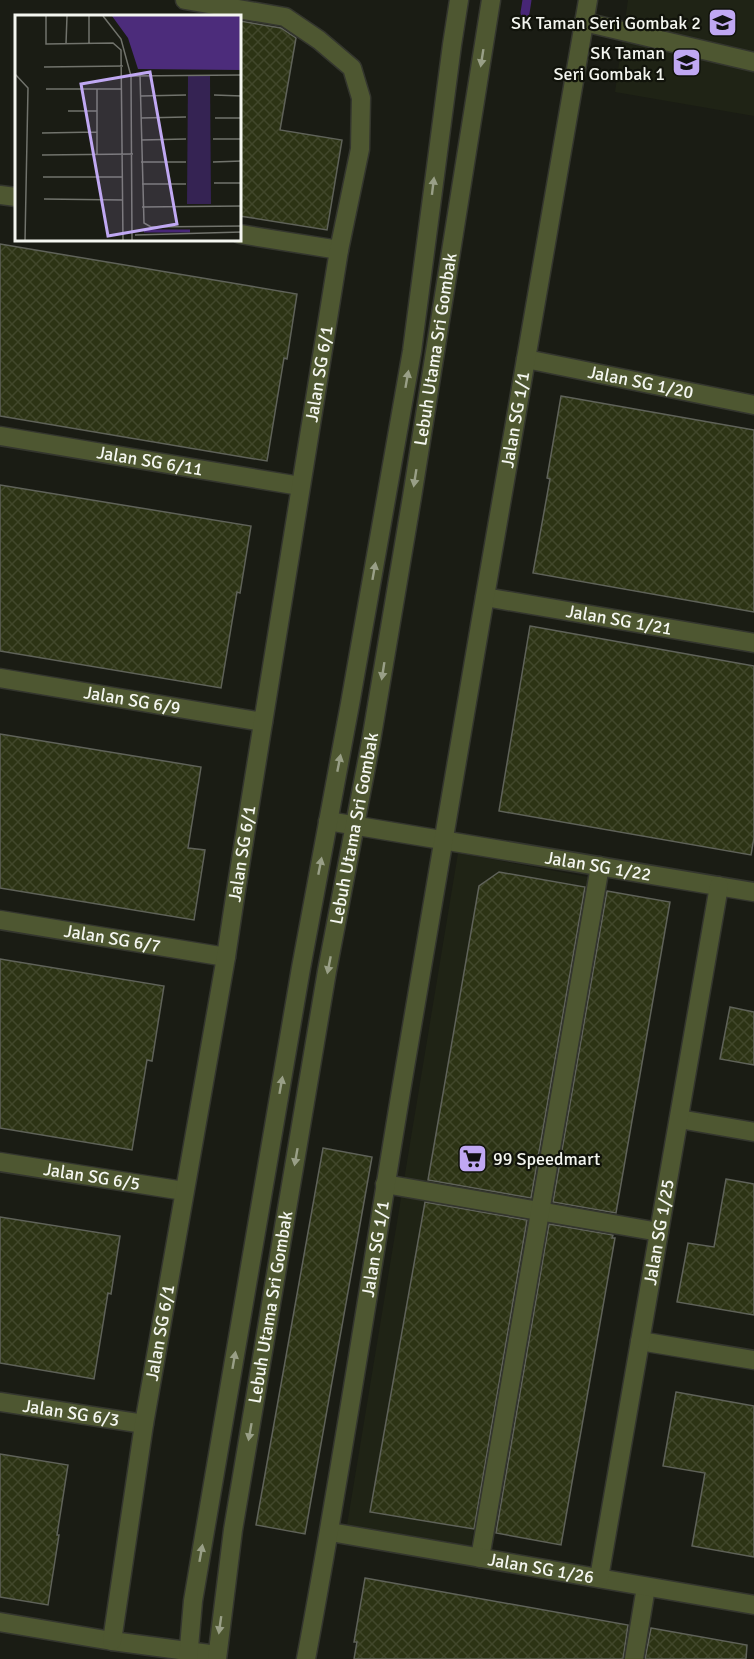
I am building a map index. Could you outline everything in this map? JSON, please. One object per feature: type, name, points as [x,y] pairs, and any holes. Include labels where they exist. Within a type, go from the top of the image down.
[{"type":"street","name":"Jalan SG 6/1","points":[[112,1641],[144,1424],[226,957],[339,250],[360,149],[361,98],[352,68],[319,40],[285,17],[184,0]]},
{"type":"street","name":"Lebuh Utama Sri Gombak","points":[[188,1656],[197,1577],[301,968],[412,351],[459,0]]},
{"type":"street","name":"Lebuh Utama Sri Gombak","points":[[217,1657],[239,1496],[327,971],[371,741],[491,0]]},
{"type":"street","name":"Jalan SG 1/1","points":[[306,1659],[330,1532],[385,1184],[588,0]]},
{"type":"street","points":[[584,22],[754,62]]},
{"type":"street","points":[[0,195],[15,197]]},
{"type":"street","points":[[242,234],[339,250]]},
{"type":"street","name":"Jalan SG 1/20","points":[[526,359],[754,405]]},
{"type":"street","name":"Jalan SG 6/11","points":[[0,436],[300,486]]},
{"type":"street","name":"Jalan SG 1/21","points":[[485,597],[754,643]]},
{"type":"street","name":"Jalan SG 6/9","points":[[0,678],[263,722]]},
{"type":"street","points":[[328,821],[444,839]]},
{"type":"street","name":"Jalan SG 1/22","points":[[444,839],[754,892]]},
{"type":"street","points":[[480,1558],[600,866]]},
{"type":"street","name":"Jalan SG 1/25","points":[[599,1578],[718,886]]},
{"type":"street","name":"Jalan SG 6/7","points":[[0,920],[226,957]]},
{"type":"street","points":[[679,1119],[754,1132]]},
{"type":"street","name":"Jalan SG 6/5","points":[[0,1162],[184,1191]]},
{"type":"street","points":[[385,1184],[659,1232]]},
{"type":"street","points":[[640,1341],[754,1360]]},
{"type":"street","name":"Jalan SG 6/3","points":[[0,1402],[144,1424]]},
{"type":"street","name":"Jalan SG 1/26","points":[[330,1532],[754,1605]]},
{"type":"street","points":[[634,1659],[646,1587]]},
{"type":"street","points":[[0,1622],[188,1656],[217,1657]]},
{"type":"shaded area","name":"SK Taman Seri Gombak 1","points":[[628,0],[754,0],[754,116],[615,92]]},
{"type":"shaded area","points":[[458,853],[588,877],[471,1546],[347,1525]]},
{"type":"building","points":[[242,21],[281,28],[296,38],[280,130],[342,140],[327,230],[242,216]]},
{"type":"building","points":[[0,244],[297,294],[267,461],[0,416]]},
{"type":"building","points":[[561,396],[754,430],[754,612],[533,573],[550,479],[547,478]]},
{"type":"building","points":[[0,485],[251,526],[221,688],[0,651]]},
{"type":"building","points":[[530,626],[754,666],[754,838],[751,855],[499,811]]},
{"type":"building","points":[[0,734],[201,767],[188,848],[205,850],[194,920],[0,888]]},
{"type":"building","points":[[499,872],[585,887],[531,1198],[428,1180],[479,886]]},
{"type":"building","points":[[607,891],[670,902],[616,1213],[553,1202]]},
{"type":"building","points":[[0,959],[164,986],[152,1061],[147,1060],[132,1150],[0,1128]]},
{"type":"building","points":[[730,1007],[754,1012],[754,1065],[720,1059]]},
{"type":"building","points":[[323,1148],[372,1157],[305,1534],[256,1525]]},
{"type":"building","points":[[726,1179],[754,1184],[754,1315],[677,1302],[688,1243],[714,1247]]},
{"type":"building","points":[[425,1202],[527,1220],[474,1529],[370,1512]]},
{"type":"building","points":[[0,1217],[120,1236],[94,1379],[0,1363]]},
{"type":"building","points":[[549,1224],[613,1235],[612,1238],[615,1238],[561,1545],[496,1533]]},
{"type":"building","points":[[676,1392],[754,1406],[754,1557],[692,1546],[705,1473],[663,1466]]},
{"type":"building","points":[[0,1454],[68,1465],[48,1605],[0,1597]]},
{"type":"building","points":[[365,1578],[628,1625],[623,1659],[354,1659],[357,1642],[354,1642]]},
{"type":"building","points":[[651,1628],[747,1645],[746,1659],[645,1659]]},
{"type":"waterway","points":[[525,13],[527,0]]},
{"type":"place","name":"SK Taman Seri Gombak 2","points":[[722,23]]},
{"type":"place","name":"SK Taman Seri Gombak 1","points":[[686,63]]},
{"type":"place","name":"99 Speedmart","points":[[472,1159]]}]
